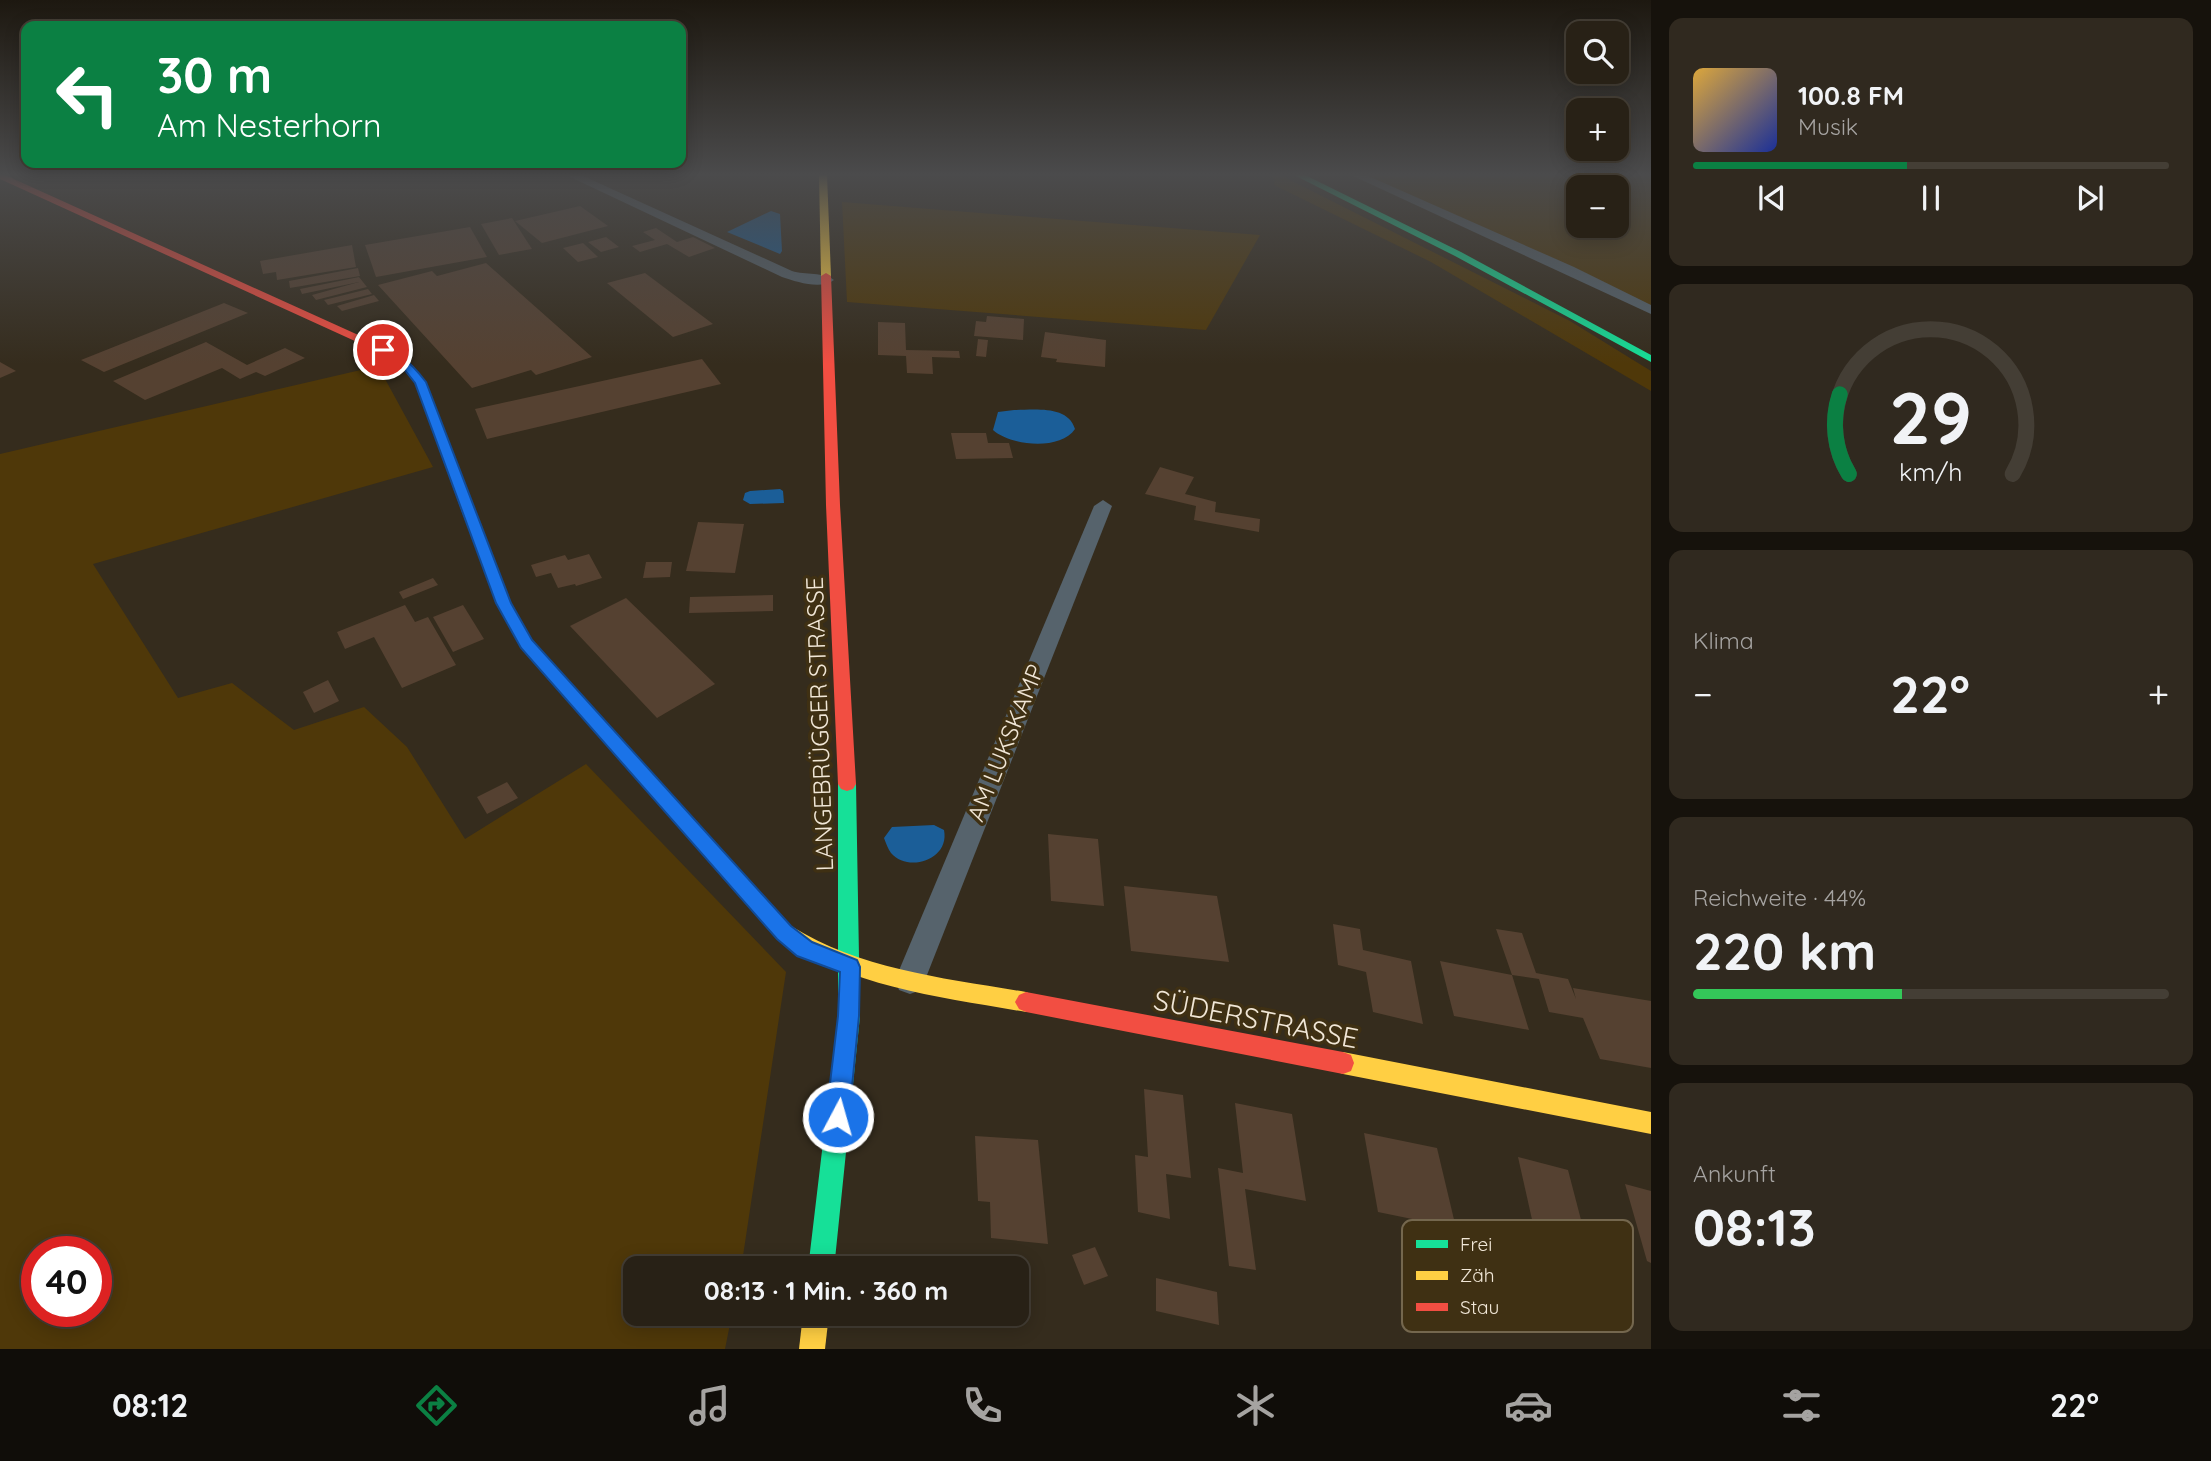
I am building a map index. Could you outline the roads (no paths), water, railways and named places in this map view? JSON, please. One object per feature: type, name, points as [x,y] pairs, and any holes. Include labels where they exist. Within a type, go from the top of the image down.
[{"type":"main road","name":"SÜDERSTRASSE","points":[[136,238],[383,350],[408,367],[420,382],[504,603],[526,644],[784,932],[805,949],[850,967],[910,980],[1651,1123]]},
{"type":"main road","name":"LANGEBRÜGGER STRASSE","points":[[822,1256],[849,1016],[850,967],[849,835],[833,505],[825,238]]},
{"type":"main road","points":[[1426,238],[1651,359]]},
{"type":"main road","points":[[1448,238],[1651,343]]},
{"type":"main road","points":[[812,1349],[815,1326]]},
{"type":"street","points":[[708,238],[787,274],[802,279],[827,280]]},
{"type":"street","points":[[1497,238],[1651,310]]},
{"type":"street","name":"AM LUKSKAMP","points":[[910,980],[1103,506]]},
{"type":"water","points":[[741,238],[781,238],[780,254]]},
{"type":"water","points":[[998,412],[1058,412],[1071,421],[1075,429],[1058,441],[1047,443],[1011,440],[993,430]]},
{"type":"water","points":[[750,491],[783,491],[784,503],[750,504],[743,500],[745,493]]},
{"type":"water","points":[[934,825],[944,830],[944,840],[941,849],[926,860],[907,862],[898,859],[891,853],[884,838],[892,827]]}]
